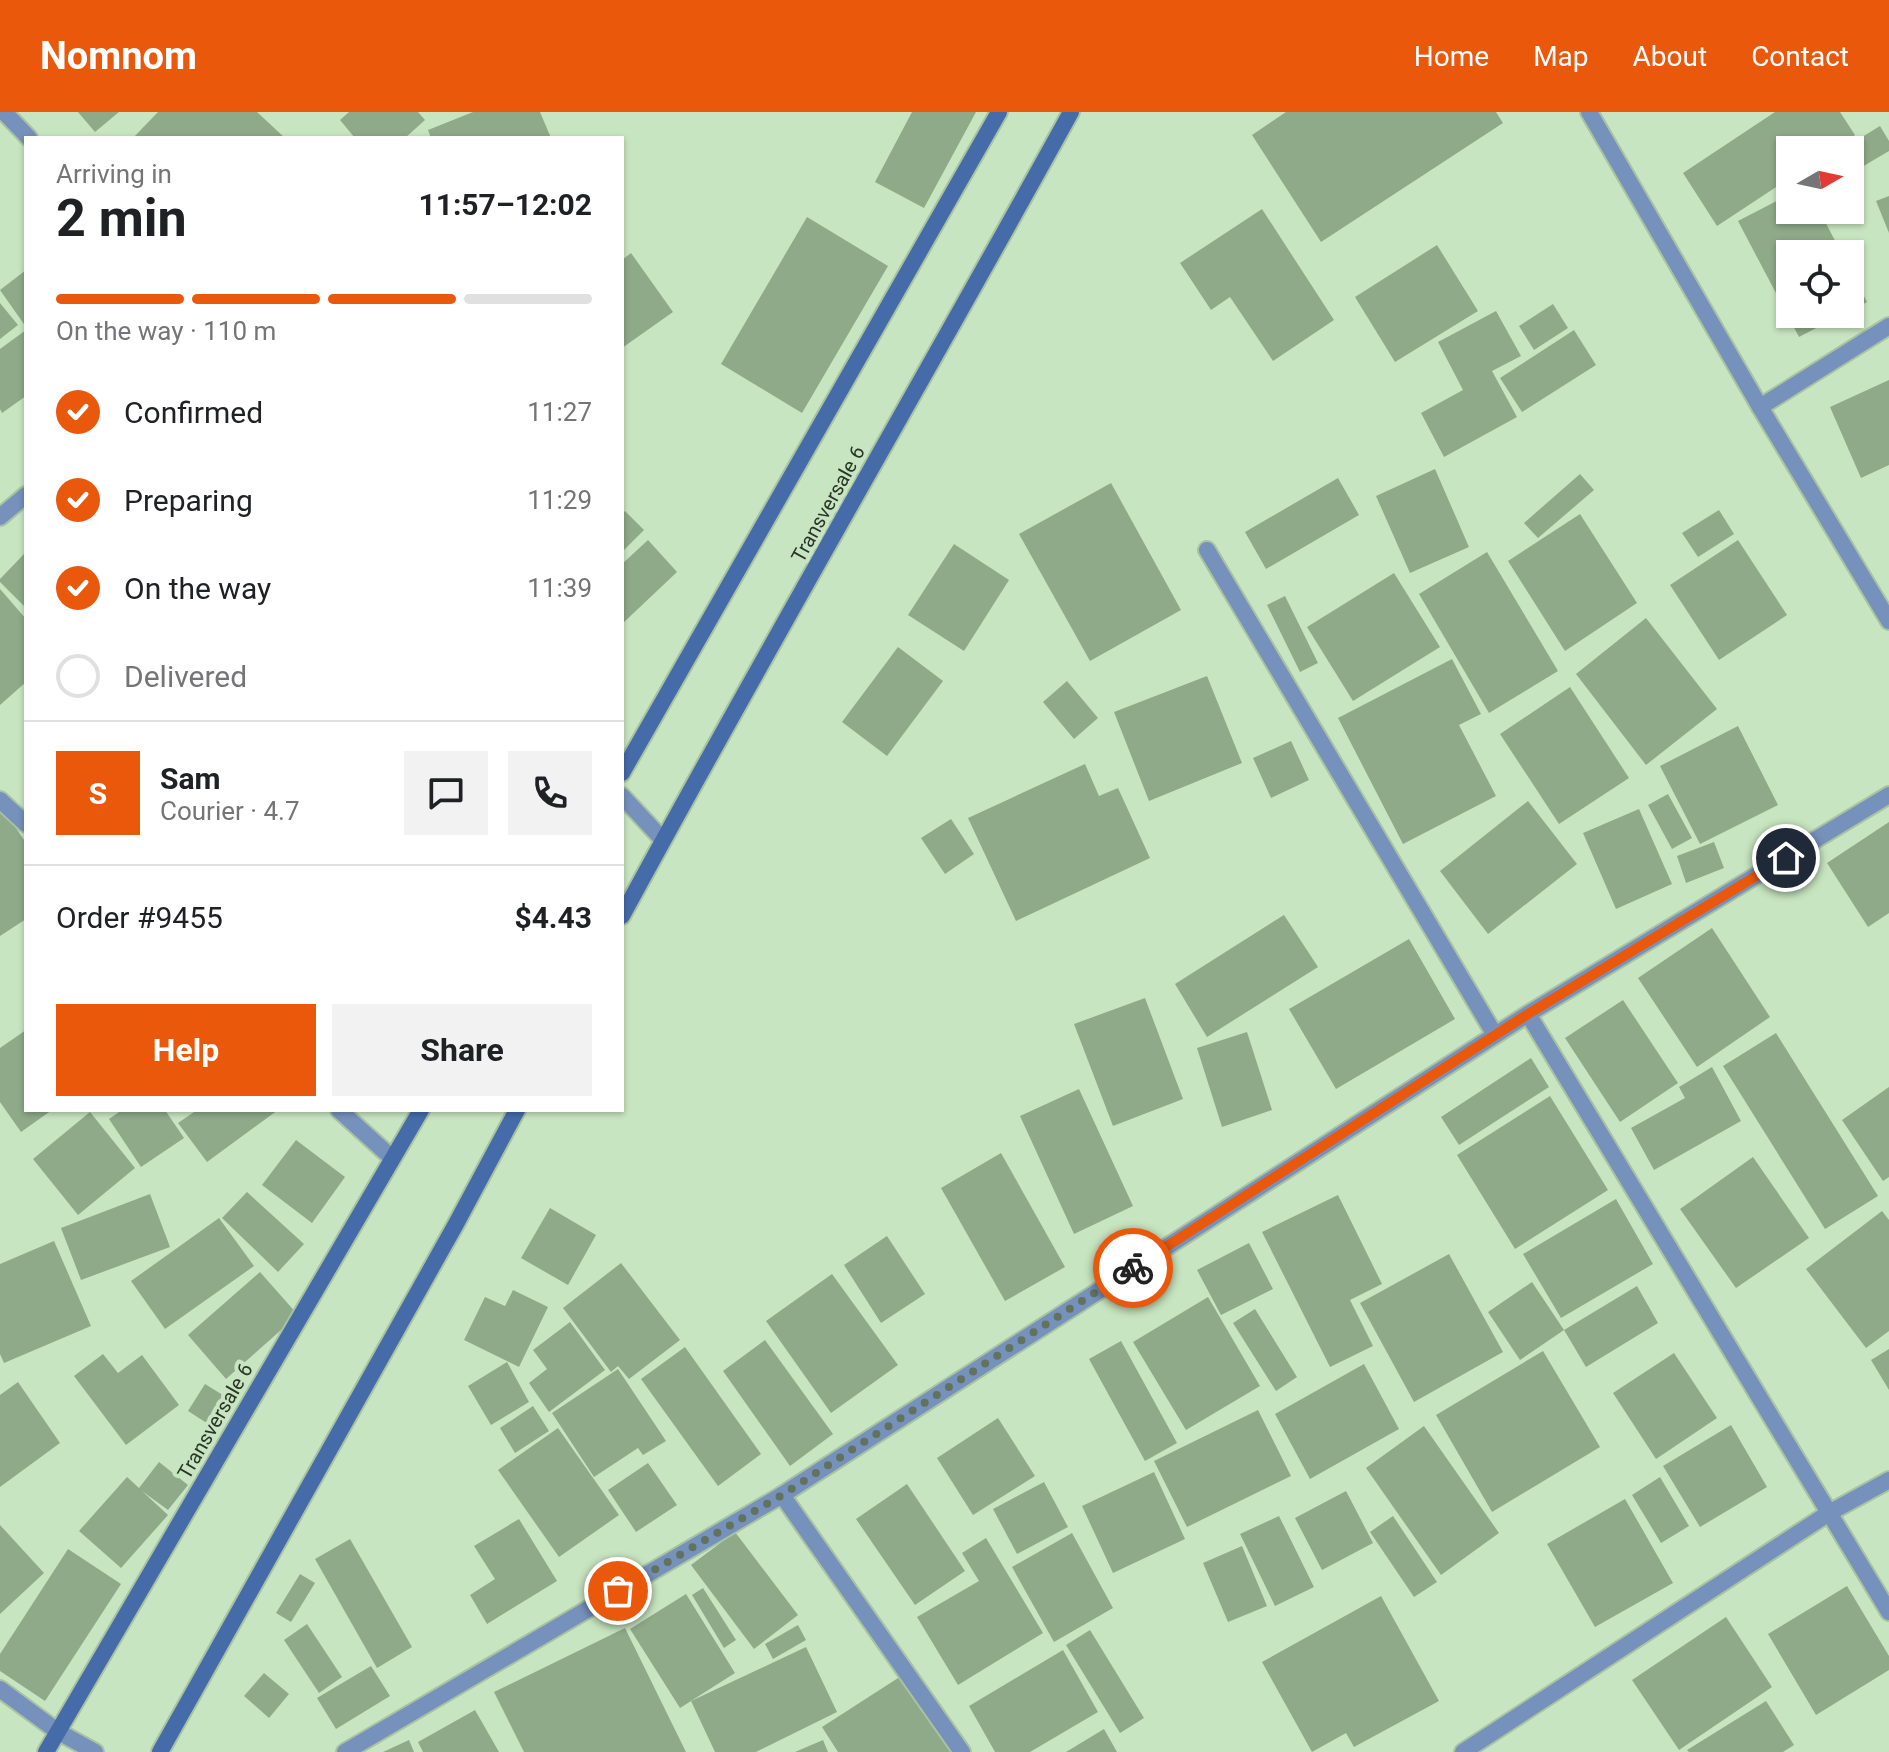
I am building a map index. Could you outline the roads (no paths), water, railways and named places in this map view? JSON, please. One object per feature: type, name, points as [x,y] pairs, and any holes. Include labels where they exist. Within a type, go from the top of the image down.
[{"type":"main road","points":[[624,769],[999,112]]},
{"type":"main road","name":"Transversale 6","points":[[624,912],[1071,112]]},
{"type":"main road","name":"Transversale 6","points":[[46,1752],[420,1112]]},
{"type":"main road","points":[[160,1752],[516,1112]]},
{"type":"street","points":[[4,112],[27,136]]},
{"type":"street","points":[[1589,112],[1760,407],[1889,621]]},
{"type":"street","points":[[1760,407],[1889,326]]},
{"type":"street","points":[[0,517],[24,497]]},
{"type":"street","points":[[1207,550],[1495,1035]]},
{"type":"street","points":[[345,1752],[782,1495],[1528,1014],[1889,795]]},
{"type":"street","points":[[624,798],[663,840]]},
{"type":"street","points":[[0,800],[24,822]]},
{"type":"street","points":[[1528,1014],[1889,1612]]},
{"type":"street","points":[[341,1112],[392,1158]]},
{"type":"street","points":[[1463,1752],[1829,1513],[1889,1480]]},
{"type":"street","points":[[782,1495],[962,1752]]},
{"type":"street","points":[[0,1689],[57,1731],[95,1752]]}]
